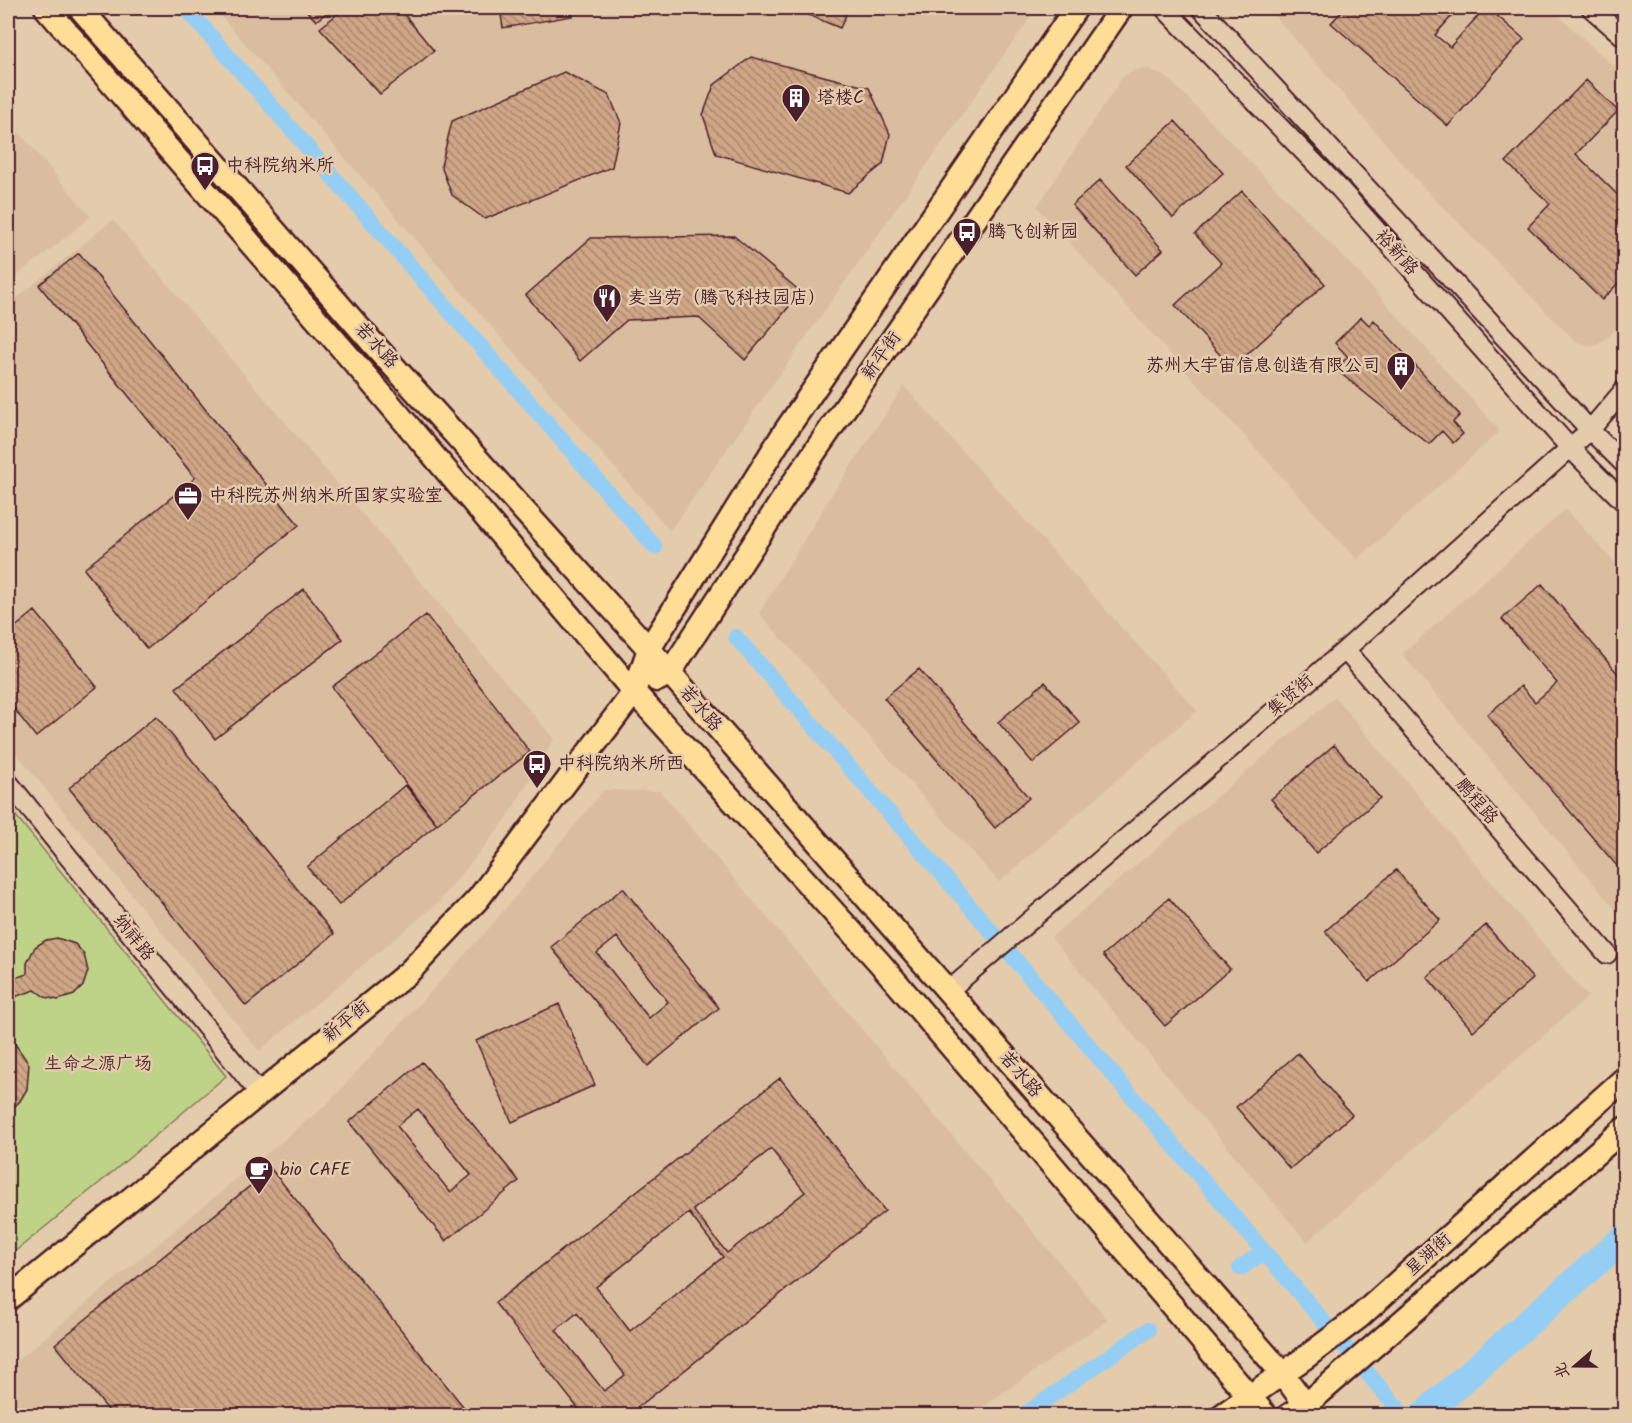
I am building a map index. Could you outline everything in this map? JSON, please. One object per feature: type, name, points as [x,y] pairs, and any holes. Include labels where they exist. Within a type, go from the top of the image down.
[{"type":"main road","name":"若水路","points":[[46,8],[366,376],[634,692],[879,962],[1266,1416]]},
{"type":"main road","name":"若水路","points":[[80,8],[376,347],[649,649],[1282,1373],[1303,1412]]},
{"type":"main road","name":"新平街","points":[[8,1299],[409,972],[478,899],[634,692],[649,649],[784,434],[1076,8]]},
{"type":"main road","name":"新平街","points":[[634,692],[669,674],[798,476],[1121,8]]},
{"type":"main road","name":"星湖街","points":[[1221,1416],[1306,1358],[1358,1318],[1624,1079]]},
{"type":"main road","name":"星湖街","points":[[1303,1412],[1331,1382],[1624,1129]]},
{"type":"street","name":"裕新路","points":[[1164,8],[1340,189],[1570,448],[1624,501]]},
{"type":"street","name":"裕新路","points":[[1201,8],[1590,430],[1624,464]]},
{"type":"street","points":[[1592,8],[1624,37]]},
{"type":"street","name":"集贤街","points":[[947,992],[1345,650],[1590,430],[1624,390]]},
{"type":"street","name":"鹏程路","points":[[1345,650],[1607,954]]},
{"type":"street","name":"纳祥路","points":[[8,783],[259,1093]]},
{"type":"shaded area","points":[[214,8],[1037,8],[670,531]]},
{"type":"shaded area","points":[[1268,8],[1550,8],[1624,76],[1624,320],[1608,337],[1597,344],[1588,346],[1575,341],[1424,188]]},
{"type":"shaded area","points":[[1140,69],[1149,69],[1169,79],[1358,272],[1500,431],[1357,560],[1037,207],[1122,78]]},
{"type":"shaded area","points":[[8,119],[91,217],[8,283]]},
{"type":"shaded area","name":"中科院苏州纳米所国家实验室","points":[[113,220],[554,739],[505,821],[438,903],[259,1051],[8,743],[8,305]]},
{"type":"shaded area","points":[[904,386],[1197,711],[999,882],[759,613],[833,493]]},
{"type":"shaded area","points":[[1566,509],[1624,573],[1624,920],[1402,654]]},
{"type":"shaded area","points":[[1335,697],[1588,997],[1307,1242],[1051,937]]},
{"type":"shaded area","points":[[604,790],[660,791],[1108,1320],[971,1415],[8,1416],[8,1368],[327,1104],[490,927]]},
{"type":"green space","name":"生命之源广场","points":[[8,806],[226,1076],[8,1257]]},
{"type":"building","points":[[304,8],[332,8],[316,21]]},
{"type":"building","points":[[345,8],[399,8],[434,51],[380,94],[320,28]]},
{"type":"building","points":[[500,8],[571,8],[572,16],[503,28]]},
{"type":"building","points":[[792,8],[849,8],[840,28]]},
{"type":"building","points":[[1345,8],[1459,8],[1435,35],[1450,47],[1485,8],[1488,8],[1524,39],[1448,126],[1331,23]]},
{"type":"building","name":"塔楼C","points":[[751,57],[869,88],[890,134],[883,164],[848,193],[716,154],[703,115],[714,85]]},
{"type":"building","points":[[564,72],[609,95],[621,123],[612,167],[485,219],[452,195],[441,166],[452,121]]},
{"type":"building","points":[[1586,80],[1618,111],[1576,154],[1624,201],[1624,277],[1602,300],[1528,227],[1550,204],[1506,162]]},
{"type":"building","points":[[1175,121],[1223,173],[1173,218],[1126,165]]},
{"type":"building","points":[[1100,180],[1163,250],[1135,275],[1072,205]]},
{"type":"building","points":[[1242,191],[1325,284],[1232,368],[1175,305],[1221,263],[1195,234]]},
{"type":"building","points":[[734,236],[801,292],[745,360],[698,317],[627,320],[580,361],[526,295],[591,238]]},
{"type":"building","points":[[79,253],[299,525],[147,649],[84,569],[195,478],[39,285]]},
{"type":"building","name":"苏州大宇宙信息创造有限公司","points":[[1361,317],[1369,325],[1374,320],[1460,415],[1453,422],[1463,434],[1453,443],[1442,431],[1429,444],[1335,369],[1348,357],[1335,343]]},
{"type":"building","points":[[1542,584],[1624,681],[1624,709],[1622,711],[1624,714],[1624,874],[1487,715],[1521,686],[1535,702],[1557,683],[1502,619]]},
{"type":"building","points":[[304,589],[343,639],[215,739],[176,688]]},
{"type":"building","points":[[35,611],[97,687],[36,737],[8,701],[8,633]]},
{"type":"building","points":[[426,615],[530,752],[437,824],[332,687]]},
{"type":"building","points":[[919,669],[1029,798],[995,828],[884,698]]},
{"type":"building","points":[[1045,682],[1080,723],[1033,763],[998,722]]},
{"type":"building","points":[[156,716],[334,934],[246,1006],[69,788]]},
{"type":"building","points":[[1334,745],[1380,798],[1316,853],[1271,799]]},
{"type":"building","points":[[405,785],[437,824],[339,905],[307,867]]},
{"type":"building","points":[[1396,870],[1440,920],[1369,982],[1325,931]]},
{"type":"building","points":[[623,888],[719,1008],[648,1066],[551,947]],"holes":[[[617,937],[668,1002],[649,1018],[597,953]]]},
{"type":"building","points":[[1169,898],[1230,969],[1165,1026],[1103,955]]},
{"type":"building","points":[[1486,925],[1533,979],[1473,1031],[1427,977]]},
{"type":"building","points":[[57,938],[75,944],[84,954],[88,971],[83,986],[74,995],[58,1000],[45,997],[35,990],[17,996],[12,1006],[8,1008],[8,971],[15,978],[27,974],[27,963],[35,947],[46,940]]},
{"type":"building","points":[[559,1004],[595,1085],[512,1122],[476,1041]]},
{"type":"building","points":[[8,1034],[29,1064],[27,1089],[20,1101],[8,1113]]},
{"type":"building","points":[[1298,1053],[1352,1115],[1290,1169],[1236,1107]]},
{"type":"building","points":[[422,1062],[519,1181],[446,1241],[349,1122]],"holes":[[[418,1109],[471,1175],[450,1192],[397,1126]]]},
{"type":"building","points":[[780,1078],[885,1211],[627,1416],[584,1416],[495,1303]],"holes":[[[771,1149],[805,1192],[727,1253],[693,1210]],[[689,1213],[723,1257],[630,1331],[596,1287]],[[577,1313],[625,1375],[604,1391],[556,1330]]]},
{"type":"building","points":[[271,1169],[471,1416],[113,1416],[55,1344]]},
{"type":"waterway","points":[[186,8],[655,547]]},
{"type":"waterway","points":[[736,637],[962,897],[1404,1416]]},
{"type":"waterway","points":[[1422,1416],[1624,1238]]},
{"type":"waterway","points":[[1240,1268],[1264,1252]]},
{"type":"waterway","points":[[1022,1416],[1148,1330]]},
{"type":"place","name":"塔楼C","points":[[796,124]]},
{"type":"place","name":"中科院纳米所","points":[[205,192]]},
{"type":"place","name":"腾飞创新园","points":[[967,258]]},
{"type":"place","name":"麦当劳（腾飞科技园店）","points":[[607,324]]},
{"type":"place","name":"苏州大宇宙信息创造有限公司","points":[[1401,392]]},
{"type":"place","name":"中科院苏州纳米所国家实验室","points":[[188,522]]},
{"type":"place","name":"中科院纳米所西","points":[[537,790]]},
{"type":"place","name":"bio CAFE","points":[[259,1196]]}]
